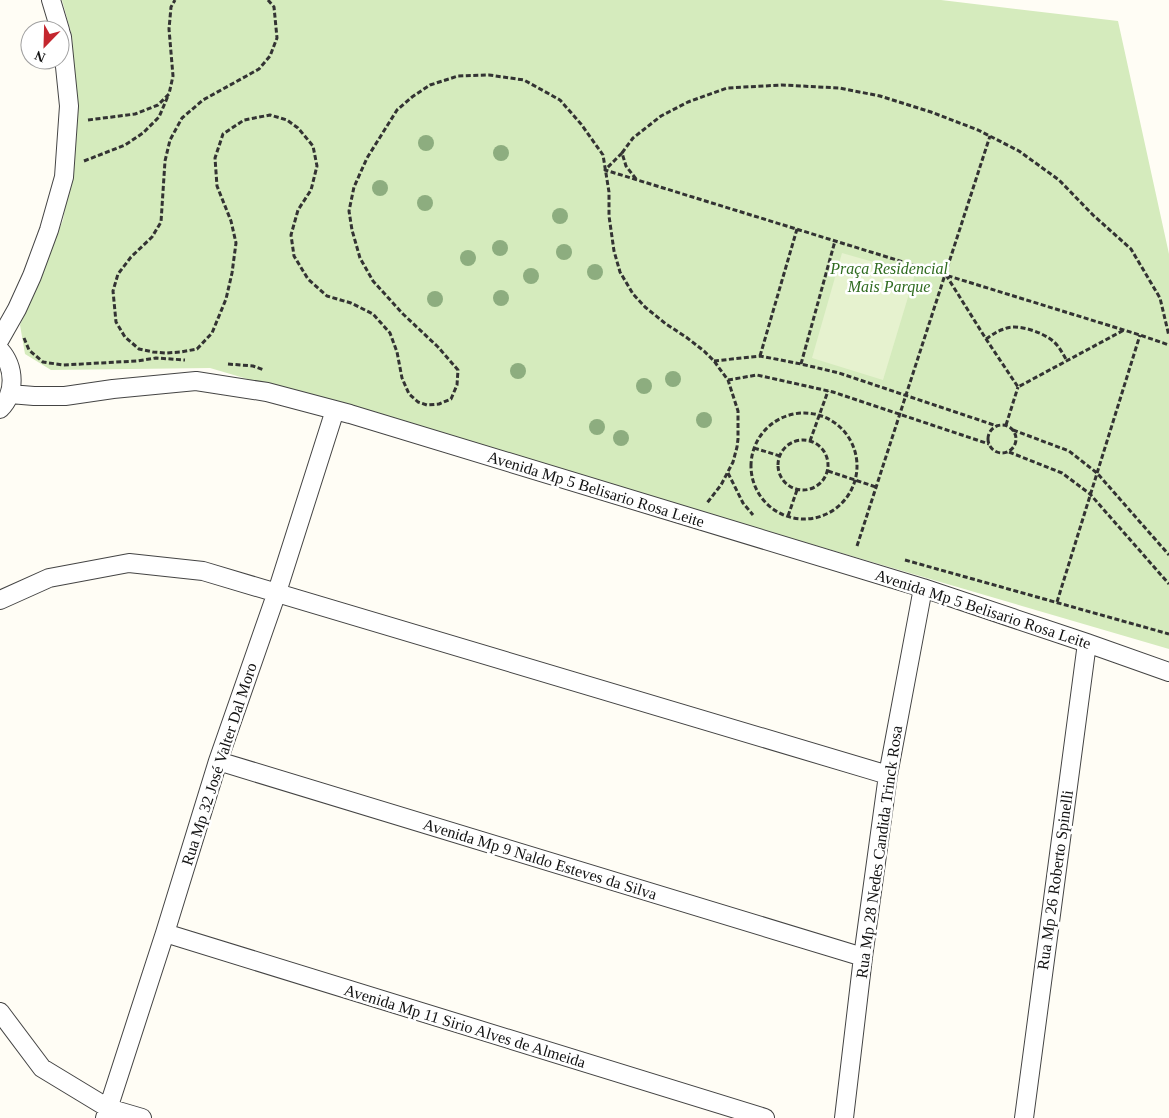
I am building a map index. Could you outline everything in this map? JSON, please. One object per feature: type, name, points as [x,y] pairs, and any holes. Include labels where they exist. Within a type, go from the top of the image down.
[{"type":"street","points":[[51,0],[57,20]]},
{"type":"street","points":[[0,340],[32,276],[49,230],[64,177],[69,106],[65,70]]},
{"type":"street","points":[[0,350],[11,368],[12,381],[10,394],[0,409]]},
{"type":"street","name":"Avenida Mp 5 Belisario Rosa Leite","points":[[10,394],[65,396],[196,381],[268,392],[335,410],[923,588],[1169,672]]},
{"type":"street","name":"Rua Mp 32 José Valter Dal Moro","points":[[106,1113],[166,933],[218,761],[277,592],[335,410]]},
{"type":"street","points":[[0,600],[49,578],[130,563],[203,571],[888,775]]},
{"type":"street","name":"Rua Mp 28 Nedes Candida Trinck Rosa","points":[[844,1118],[863,956],[888,775],[923,588]]},
{"type":"street","name":"Rua Mp 26 Roberto Spinelli","points":[[1024,1118],[1087,643]]},
{"type":"street","name":"Avenida Mp 9 Naldo Esteves da Silva","points":[[218,761],[863,956]]},
{"type":"street","name":"Avenida Mp 11 Sirio Alves de Almeida","points":[[166,933],[765,1118]]},
{"type":"street","points":[[0,1012],[42,1068],[106,1113],[142,1118]]},
{"type":"path","points":[[84,162],[125,145],[143,133],[159,116],[169,94],[173,76],[169,29],[171,7],[175,0]]},
{"type":"path","points":[[268,0],[274,7],[277,38],[270,56],[260,69],[203,100],[182,118],[170,140],[165,161],[160,222],[152,237],[130,257],[118,274],[113,292],[116,322],[125,337],[139,349],[166,353],[197,349],[212,333],[226,299],[236,242],[231,221],[217,186],[215,158],[223,134],[244,120],[270,115],[287,120],[298,128],[313,146],[317,166],[311,190],[298,210],[291,235],[294,256],[308,279],[327,296],[351,303],[373,314],[390,333],[397,352],[402,378],[409,394],[418,402],[427,405],[439,404],[451,399],[457,385],[458,370],[438,346],[403,314],[373,281],[360,258],[352,230],[349,210],[354,187],[367,158],[396,110],[430,85],[458,76],[489,75],[524,80],[560,100],[581,124],[603,155],[609,192],[609,216],[614,251],[620,272],[633,294],[645,307],[686,337],[714,361],[728,380],[738,411],[738,439],[733,462],[721,485],[706,504],[714,506]]},
{"type":"path","points":[[606,170],[622,154],[633,138],[661,116],[688,102],[727,88],[782,85],[839,88],[880,96],[931,112],[978,130],[1019,150],[1059,180],[1093,215],[1131,249],[1160,298],[1169,336]]},
{"type":"path","points":[[80,121],[135,114],[158,105],[169,94]]},
{"type":"path","points":[[857,546],[990,136]]},
{"type":"path","points":[[622,154],[626,166],[636,179]]},
{"type":"path","points":[[606,170],[946,274],[1169,345]]},
{"type":"path","points":[[760,356],[798,229]]},
{"type":"path","points":[[801,364],[835,241]]},
{"type":"path","points":[[946,274],[1018,387]]},
{"type":"path","points":[[986,339],[1005,328],[1020,327],[1038,332],[1053,341],[1063,352],[1067,361]]},
{"type":"path","points":[[1006,425],[1018,387],[1124,330]]},
{"type":"path","points":[[22,333],[29,350],[43,362],[63,365],[137,361],[156,358],[193,361]]},
{"type":"path","points":[[1140,335],[1056,602],[1169,634]]},
{"type":"path","points":[[714,361],[760,356],[839,373],[997,426],[1006,425],[1013,430],[1069,451],[1097,472],[1169,555]]},
{"type":"path","points":[[227,364],[253,366],[272,372]]},
{"type":"path","points":[[728,380],[757,375],[832,392],[988,444],[997,453],[1003,454],[1014,448],[1016,436],[1013,430]]},
{"type":"path","points":[[810,441],[828,391]]},
{"type":"path","points":[[804,413],[820,415],[832,421],[850,440],[855,453],[857,467],[854,480],[849,493],[840,504],[829,512],[816,517],[801,519],[788,516],[772,508],[760,496],[753,481],[750,464],[754,448],[762,434],[773,422],[788,415],[804,413]]},
{"type":"path","points":[[988,444],[989,434],[997,426]]},
{"type":"path","points":[[810,441],[823,450],[828,464],[828,471],[822,483],[816,487],[810,490],[797,490],[789,486],[779,473],[778,464],[780,456],[789,445],[796,442],[810,441]]},
{"type":"path","points":[[754,448],[780,456]]},
{"type":"path","points":[[1009,452],[1062,473],[1090,494],[1169,584]]},
{"type":"path","points":[[828,471],[876,487]]},
{"type":"path","points":[[728,472],[743,503],[755,518],[747,515]]},
{"type":"path","points":[[788,516],[797,490]]},
{"type":"green space","name":"Praça Residencial Mais Parque","points":[[62,0],[941,0],[1118,21],[1169,254],[1169,649],[210,368],[51,370],[25,354],[20,325],[63,220],[77,134],[72,36],[70,20],[68,20]]},
{"type":"green space","points":[[842,253],[915,274],[883,380],[812,358]]}]
